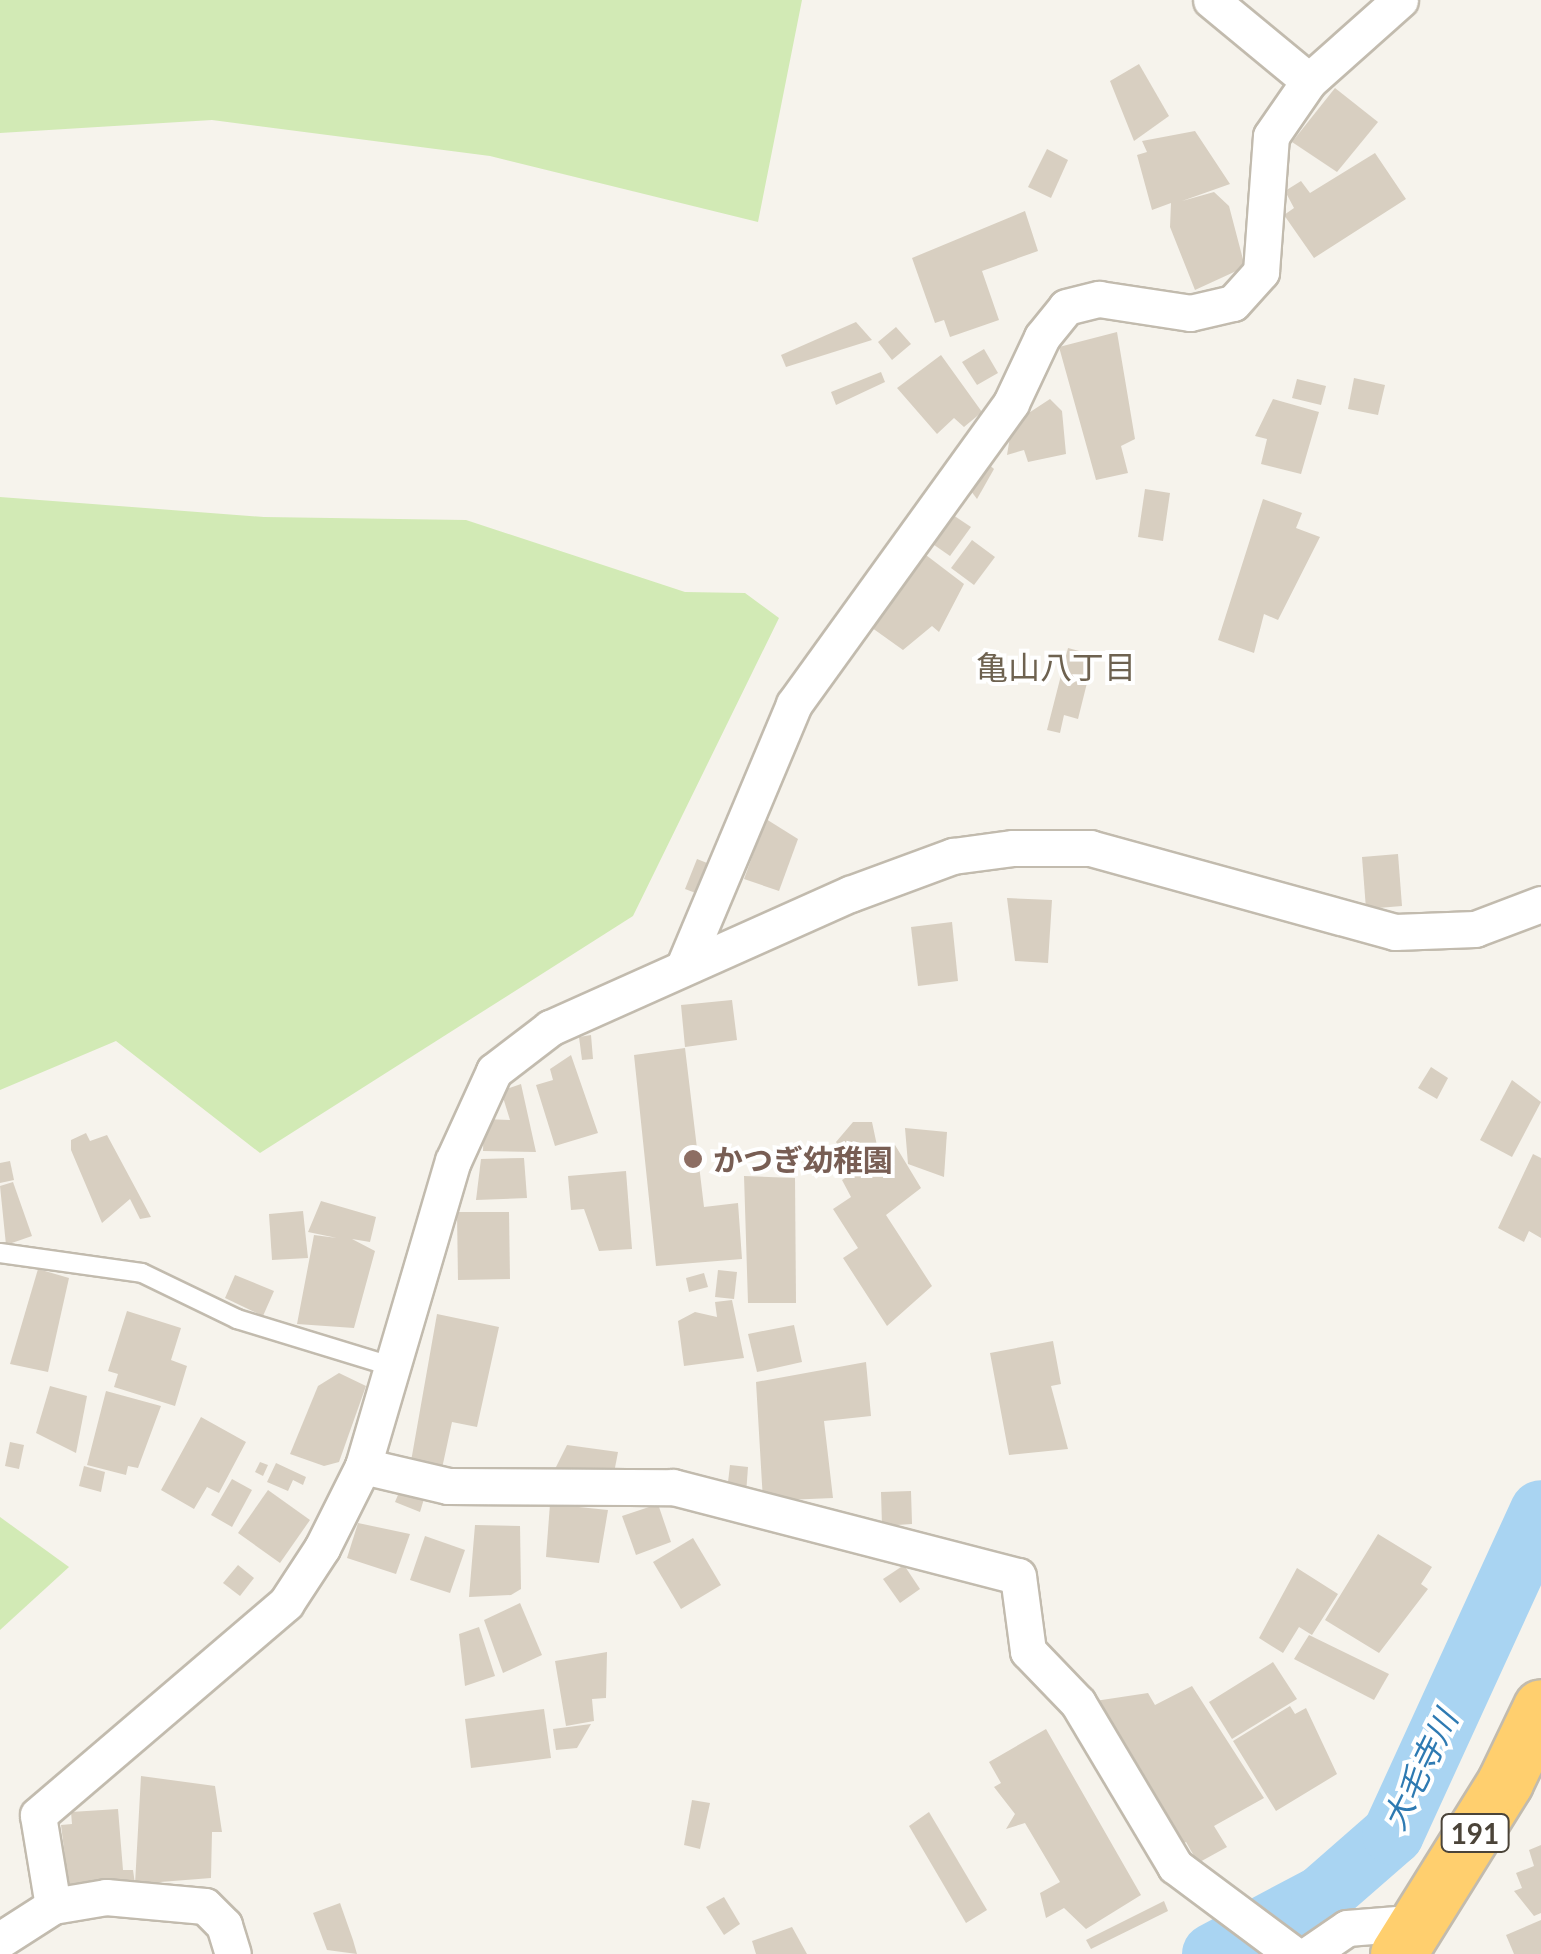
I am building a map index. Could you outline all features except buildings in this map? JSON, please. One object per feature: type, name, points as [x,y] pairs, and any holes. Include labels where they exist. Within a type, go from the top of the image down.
[{"type":"highway","name":"191","points":[[1410,1938],[1541,1706]]},
{"type":"street","points":[[1211,0],[1309,80]]},
{"type":"street","points":[[684,966],[794,704],[1011,403],[1066,307],[1099,299],[1190,313],[1233,303],[1260,272],[1270,136],[1309,80],[1400,0]]},
{"type":"street","points":[[53,1906],[38,1814],[286,1603],[362,1466],[453,1161],[494,1071],[550,1028],[684,966],[953,856],[1013,848],[1090,848],[1396,932],[1475,929],[1541,904]]},
{"type":"street","points":[[362,1466],[448,1486],[673,1487],[1018,1576],[1028,1650],[1078,1703],[1174,1866],[1297,1952],[1348,1928],[1410,1938]]},
{"type":"street","points":[[0,1940],[53,1906],[106,1897],[205,1906],[224,1925],[233,1954]]},
{"type":"lane","points":[[0,1254],[142,1273],[237,1319],[394,1367]]},
{"type":"green space","points":[[0,0],[802,0],[758,222],[490,156],[212,120],[0,133]]},
{"type":"green space","points":[[0,497],[264,517],[466,520],[685,592],[745,593],[779,618],[633,916],[260,1153],[116,1041],[0,1090]]},
{"type":"green space","points":[[0,1517],[69,1567],[0,1630]]},
{"type":"waterway","name":"大毛寺川","points":[[1213,1954],[1322,1896],[1393,1834],[1541,1511]]},
{"type":"place","name":"かつぎ幼稚園","points":[[693,1159]]},
{"type":"district","name":"亀山八丁目","points":[[1056,667]]}]
